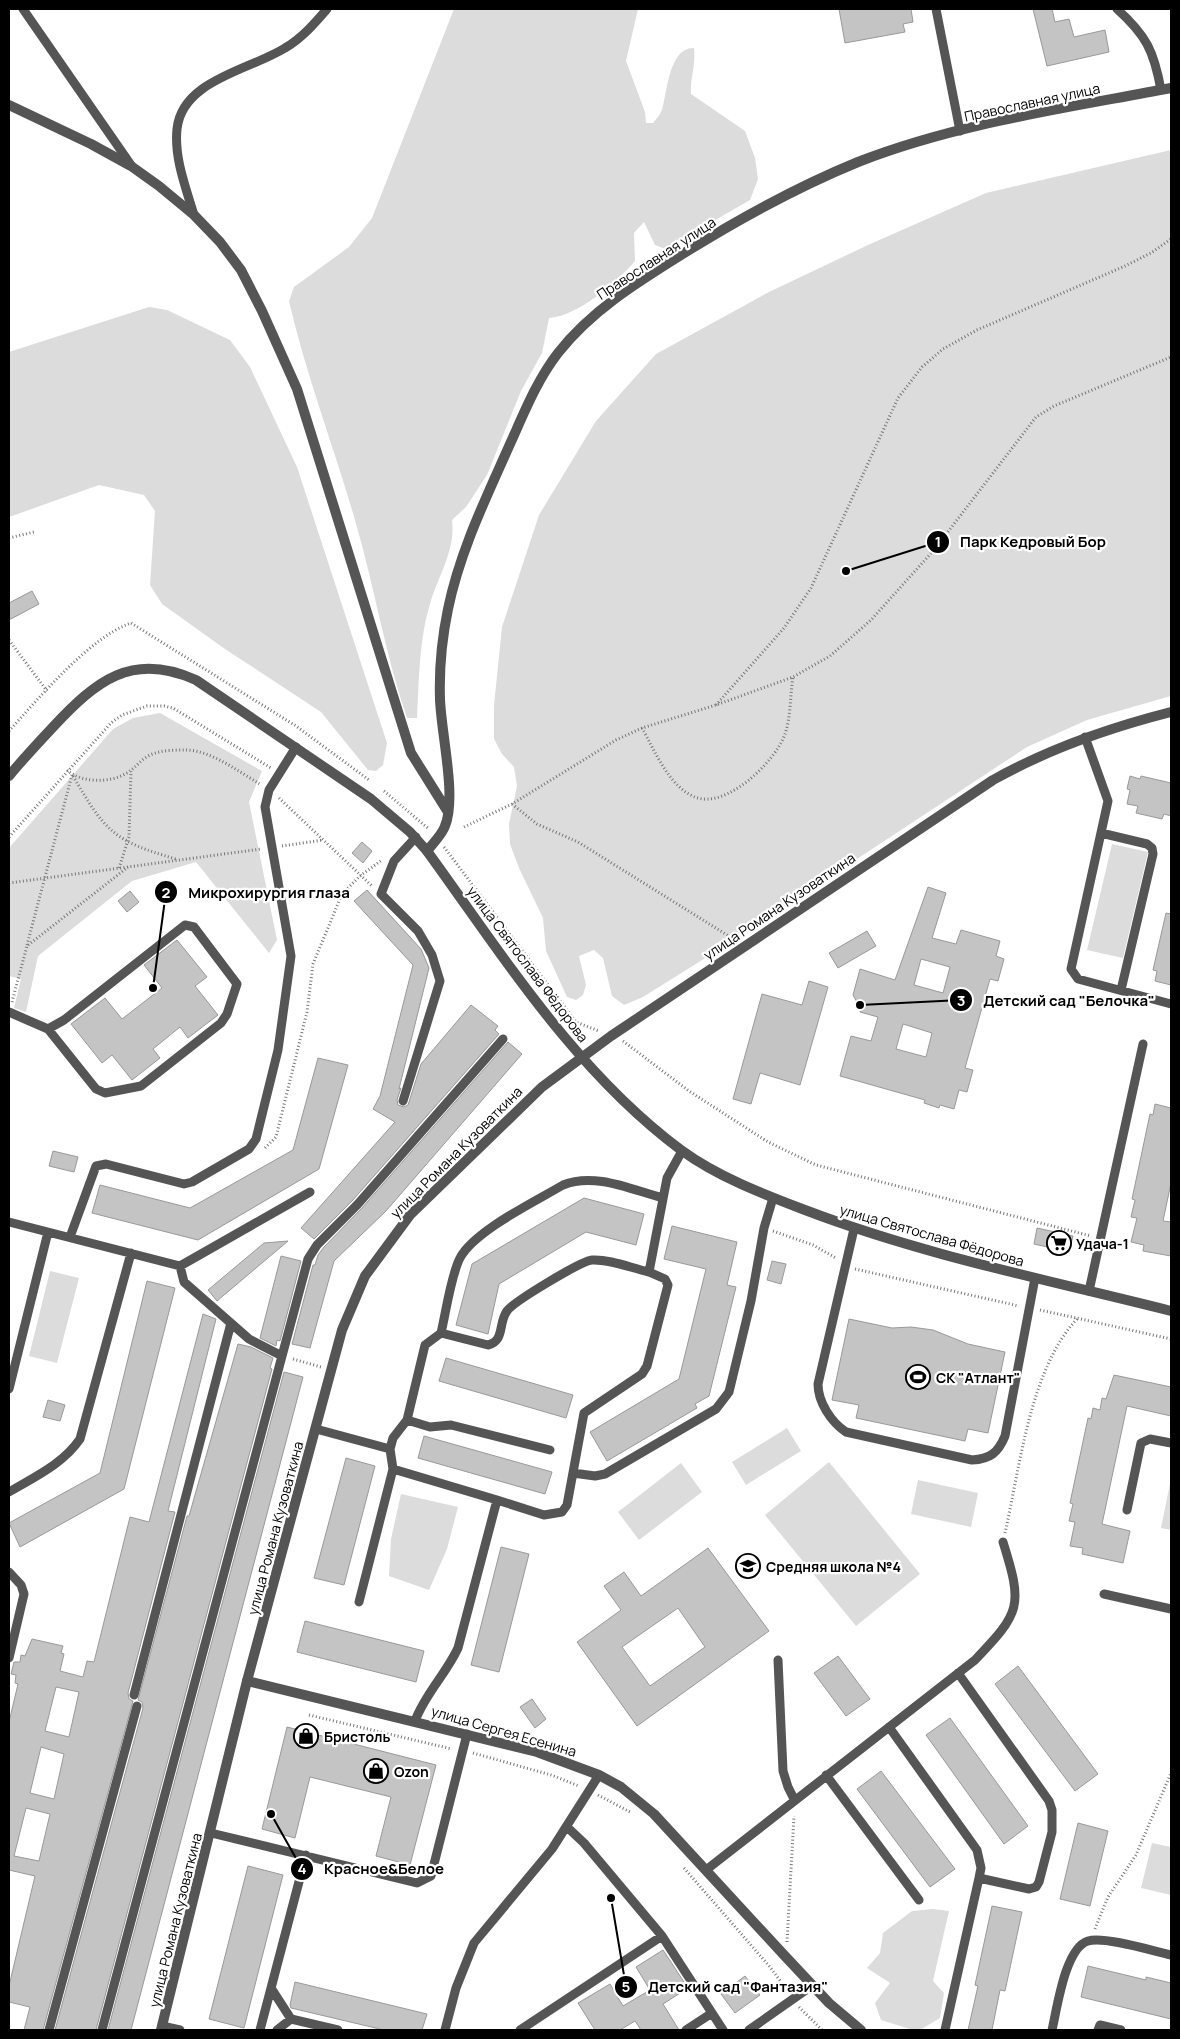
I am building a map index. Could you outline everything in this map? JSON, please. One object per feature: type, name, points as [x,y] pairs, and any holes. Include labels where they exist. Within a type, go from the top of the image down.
[{"type":"street","name":"Православная улица","points":[[427,851],[445,827],[448,812],[448,789],[440,700],[440,666],[448,610],[470,533],[537,386],[557,353],[590,317],[628,288],[701,242],[782,198],[859,162],[960,131],[1166,89]]},
{"type":"street","points":[[9,105],[91,144],[131,166],[194,215],[220,242],[241,270],[262,311],[296,389],[411,753],[448,812]]},
{"type":"street","name":"улица Святослава Фёдорова","points":[[9,776],[88,692],[107,679],[129,670],[146,668],[178,672],[196,680],[371,799],[416,837],[542,1010],[581,1058],[682,1151],[719,1173],[772,1198],[854,1229],[1035,1278],[1171,1311]]},
{"type":"street","name":"улица Романа Кузоваткина","points":[[162,2028],[247,1681],[342,1330],[358,1288],[391,1237],[431,1192],[525,1102],[611,1036],[993,780],[1026,762],[1085,737],[1171,712]]},
{"type":"street","name":"улица Сергея Есенина","points":[[247,1681],[537,1752],[599,1775],[621,1787],[643,1804],[812,1985],[860,2030]]},
{"type":"lane","points":[[23,9],[131,166]]},
{"type":"lane","points":[[194,215],[177,144],[177,127],[185,107],[196,93],[208,84],[265,60],[287,47],[304,35],[327,9]]},
{"type":"lane","points":[[936,9],[960,131]]},
{"type":"lane","points":[[1116,9],[1136,26],[1146,39],[1166,89]]},
{"type":"lane","points":[[1085,737],[1108,802],[1071,969],[1078,979],[1171,1004]]},
{"type":"lane","points":[[70,1236],[96,1166],[106,1164],[184,1184],[192,1182],[248,1149],[256,1139],[278,1050],[291,956],[264,807],[269,790],[296,748]]},
{"type":"lane","points":[[1101,833],[1147,844],[1152,848],[1153,854],[1121,990]]},
{"type":"lane","points":[[404,1101],[440,982],[432,955],[418,932],[381,894],[386,876],[394,861],[416,837]]},
{"type":"lane","points":[[10,1009],[48,1029],[96,1089],[105,1093],[141,1086],[221,1023],[227,1014],[236,984],[194,927],[185,925],[64,1020],[48,1029]]},
{"type":"lane","points":[[102,2030],[308,1259],[317,1245],[357,1205],[502,1039]]},
{"type":"lane","points":[[1089,1291],[1143,1044]]},
{"type":"lane","points":[[648,1272],[667,1178],[682,1151]]},
{"type":"lane","points":[[358,1602],[392,1469],[390,1449],[393,1438],[407,1420],[425,1345],[441,1333],[459,1260],[466,1248],[478,1237],[563,1184],[572,1181],[592,1180],[663,1198]]},
{"type":"lane","points":[[9,1222],[70,1236],[180,1266],[310,1192]]},
{"type":"lane","points":[[573,1473],[595,1476],[605,1474],[716,1409],[724,1401],[729,1392],[751,1301],[764,1228],[772,1198]]},
{"type":"lane","points":[[854,1229],[818,1384],[818,1396],[838,1427],[846,1432],[972,1460],[984,1459],[995,1454],[1005,1436],[1035,1278]]},
{"type":"lane","points":[[9,1389],[48,1232]]},
{"type":"lane","points":[[9,1492],[60,1462],[73,1450],[80,1439],[131,1253]]},
{"type":"lane","points":[[392,1469],[544,1515],[557,1514],[568,1505],[584,1413],[637,1380],[648,1366],[668,1285],[665,1279],[648,1272],[591,1260],[582,1263],[512,1305],[503,1318],[499,1339],[494,1344],[488,1345],[441,1333]]},
{"type":"lane","points":[[180,1266],[184,1282],[249,1339],[282,1356]]},
{"type":"lane","points":[[134,1695],[231,1323]]},
{"type":"lane","points":[[407,1420],[430,1427],[452,1425],[550,1450]]},
{"type":"lane","points":[[316,1429],[390,1449]]},
{"type":"lane","points":[[1127,1510],[1142,1443],[1150,1439],[1171,1443]]},
{"type":"lane","points":[[415,1721],[422,1703],[451,1664],[458,1648],[497,1500]]},
{"type":"lane","points":[[706,1870],[794,1799],[976,1660],[1009,1622],[1014,1606],[1015,1587],[1003,1542]]},
{"type":"lane","points":[[9,1572],[21,1586],[24,1594],[9,1658]]},
{"type":"lane","points":[[1104,1594],[1171,1609]]},
{"type":"lane","points":[[778,1660],[783,1771],[794,1799]]},
{"type":"lane","points":[[958,1673],[1049,1801],[1053,1822],[1039,1882],[1036,1887],[1029,1889],[979,1878]]},
{"type":"lane","points":[[49,2030],[137,1706]]},
{"type":"lane","points":[[889,1727],[977,1850],[981,1868],[945,2030]]},
{"type":"lane","points":[[211,1833],[417,1883],[430,1876],[467,1734]]},
{"type":"lane","points":[[445,2030],[456,1988],[474,1942],[552,1849],[599,1775]]},
{"type":"lane","points":[[826,1775],[919,1900]]},
{"type":"lane","points":[[567,1827],[584,1843],[662,1936],[723,2030]]},
{"type":"lane","points":[[260,2030],[306,1855]]},
{"type":"lane","points":[[520,2030],[662,1936]]},
{"type":"lane","points":[[1052,2030],[1068,1965],[1075,1950],[1087,1941],[1100,1940],[1171,1955]]},
{"type":"lane","points":[[749,2030],[812,1985]]},
{"type":"lane","points":[[271,1988],[291,2019],[338,2030]]},
{"type":"lane","points":[[686,2030],[712,2013]]},
{"type":"lane","points":[[277,2030],[291,2019]]},
{"type":"lane","points":[[1098,2030],[1100,2025],[1121,2030]]},
{"type":"lane","points":[[162,2028],[180,2030]]},
{"type":"path","points":[[716,705],[784,628],[811,588],[898,398],[922,367],[943,349],[977,330],[1125,266],[1171,240]]},
{"type":"path","points":[[464,827],[512,804],[616,740],[642,728],[716,705],[793,677],[830,656],[871,620],[934,550],[1036,417],[1054,406],[1171,357]]},
{"type":"path","points":[[9,538],[34,532]]},
{"type":"path","points":[[9,730],[94,643],[117,628],[130,623],[296,726],[374,784]]},
{"type":"path","points":[[9,640],[47,691]]},
{"type":"path","points":[[642,728],[668,772],[683,789],[695,797],[708,799],[721,796],[746,782],[779,749],[786,732],[793,677]]},
{"type":"path","points":[[9,837],[111,723],[134,710],[156,705],[173,708],[280,773]]},
{"type":"path","points":[[72,775],[94,780],[117,777],[131,771],[142,760],[154,754],[168,750],[201,752],[269,790],[381,894]]},
{"type":"path","points":[[67,770],[104,825],[113,834],[128,842],[179,860]]},
{"type":"path","points":[[119,868],[128,842],[131,771]]},
{"type":"path","points":[[10,1009],[72,775]]},
{"type":"path","points":[[382,790],[420,820],[437,838],[576,1022],[626,1042],[689,1091],[768,1142],[816,1165],[1101,1238]]},
{"type":"path","points":[[512,804],[537,824],[578,842],[737,942]]},
{"type":"path","points":[[9,883],[322,840]]},
{"type":"path","points":[[27,946],[129,867]]},
{"type":"path","points":[[764,1228],[813,1245],[854,1269],[1171,1339]]},
{"type":"path","points":[[1003,1542],[1029,1424],[1043,1375],[1063,1334],[1077,1318]]},
{"type":"path","points":[[282,1356],[331,1370]]},
{"type":"path","points":[[1087,1941],[1097,1926],[1108,1897],[1136,1854],[1171,1773]]},
{"type":"path","points":[[787,1943],[794,1799]]},
{"type":"shaded area","points":[[454,9],[638,9],[626,61],[645,112],[646,123],[653,123],[662,110],[670,72],[679,55],[686,50],[694,48],[691,94],[745,131],[755,158],[758,179],[750,200],[665,249],[655,245],[644,222],[634,233],[635,261],[627,270],[584,305],[560,316],[549,318],[542,353],[521,391],[487,475],[466,507],[452,520],[453,531],[449,552],[426,617],[420,661],[417,718],[407,718],[392,669],[355,520],[312,384],[289,301],[294,287],[349,247],[372,218]]},
{"type":"shaded area","points":[[1171,150],[1171,696],[1087,720],[1027,747],[734,940],[643,997],[624,1005],[612,996],[603,958],[594,950],[579,956],[586,985],[583,995],[576,1000],[567,997],[546,951],[543,918],[519,868],[510,844],[509,824],[517,786],[514,767],[502,754],[494,739],[494,705],[502,627],[539,515],[596,421],[656,354],[769,292],[868,245],[986,193]]},
{"type":"shaded area","points":[[149,307],[167,310],[230,340],[250,367],[297,467],[387,743],[383,765],[376,771],[368,770],[321,712],[225,649],[162,604],[150,585],[155,511],[144,495],[99,485],[9,517],[9,352]]},
{"type":"shaded area","points":[[160,713],[262,771],[249,802],[277,940],[269,953],[196,862],[132,881],[38,956],[26,1012],[14,1008],[21,979],[9,976],[9,848],[113,729],[133,718]]},
{"type":"shaded area","points":[[1112,844],[1148,852],[1123,958],[1087,950]]},
{"type":"shaded area","points":[[50,1271],[79,1278],[57,1363],[29,1356]]},
{"type":"shaded area","points":[[787,1428],[801,1451],[746,1485],[732,1462]]},
{"type":"shaded area","points":[[829,1462],[920,1574],[856,1626],[765,1515]]},
{"type":"shaded area","points":[[681,1463],[702,1492],[639,1540],[618,1512]]},
{"type":"shaded area","points":[[1171,1479],[1171,1530],[1161,1528]]},
{"type":"shaded area","points":[[918,1480],[978,1493],[971,1527],[911,1514]]},
{"type":"shaded area","points":[[401,1494],[458,1507],[447,1549],[429,1590],[389,1576],[391,1539]]},
{"type":"shaded area","points":[[1152,1843],[1171,1847],[1171,1895],[1141,1888]]},
{"type":"shaded area","points":[[933,1909],[949,1911],[933,1981],[944,1993],[940,2018],[920,2030],[913,2030],[881,2020],[875,2003],[890,1983],[867,1968],[880,1953],[883,1933],[912,1911]]},
{"type":"building","points":[[839,9],[911,9],[913,22],[903,24],[905,32],[845,43]]},
{"type":"building","points":[[1033,9],[1052,9],[1055,22],[1069,19],[1074,37],[1105,30],[1109,52],[1047,66]]},
{"type":"building","points":[[32,591],[39,604],[9,620],[9,603]]},
{"type":"building","points":[[1130,776],[1140,779],[1141,776],[1171,783],[1171,816],[1164,814],[1162,819],[1136,813],[1138,806],[1127,804],[1130,790],[1127,789]]},
{"type":"building","points":[[362,842],[372,851],[363,863],[352,853]]},
{"type":"building","points":[[928,887],[946,893],[932,938],[956,944],[961,930],[1000,941],[996,956],[1004,959],[998,981],[990,979],[965,1068],[973,1070],[967,1092],[959,1090],[954,1109],[940,1105],[939,1108],[924,1103],[925,1100],[840,1076],[851,1036],[871,1041],[878,1017],[860,1012],[862,1005],[858,1004],[853,995],[860,969],[895,980]],"holes":[[[921,959],[950,967],[943,993],[914,985]],[[903,1024],[932,1033],[926,1057],[896,1049]]]},
{"type":"building","points":[[367,890],[421,949],[429,968],[399,1089],[401,1088],[397,1100],[398,1105],[404,1107],[408,1105],[421,1064],[471,1005],[498,1026],[495,1030],[499,1034],[352,1201],[314,1239],[301,1228],[395,1122],[373,1109],[380,1096],[413,965],[354,901]]},
{"type":"building","points":[[130,891],[139,902],[127,912],[118,901]]},
{"type":"building","points":[[1166,913],[1171,914],[1171,985],[1155,981],[1157,971],[1153,970]]},
{"type":"building","points":[[867,931],[876,946],[838,968],[829,953]]},
{"type":"building","points":[[177,940],[207,977],[195,986],[218,1015],[188,1038],[180,1027],[153,1049],[160,1058],[132,1080],[112,1055],[102,1063],[71,1024],[105,998],[122,1019],[162,988],[144,965]]},
{"type":"building","points":[[809,981],[828,987],[800,1085],[760,1073],[751,1104],[733,1099],[762,994],[802,1005]]},
{"type":"building","points":[[508,1042],[522,1054],[386,1211],[334,1261],[310,1348],[292,1344],[313,1265],[315,1265],[318,1255]]},
{"type":"building","points":[[318,1058],[348,1065],[319,1169],[198,1240],[92,1213],[100,1185],[190,1208],[293,1150]]},
{"type":"building","points":[[1155,1104],[1171,1108],[1171,1183],[1163,1221],[1171,1222],[1171,1256],[1143,1251],[1144,1245],[1131,1242],[1137,1218],[1131,1217],[1135,1200],[1132,1199],[1150,1114],[1153,1115]]},
{"type":"building","points":[[53,1151],[78,1157],[74,1172],[49,1166]]},
{"type":"building","points":[[584,1198],[644,1214],[636,1245],[586,1232],[499,1284],[488,1334],[456,1325],[472,1264]]},
{"type":"building","points":[[672,1226],[737,1242],[727,1285],[736,1287],[709,1396],[695,1404],[697,1408],[607,1461],[590,1432],[679,1379],[706,1269],[664,1259]]},
{"type":"building","points":[[1037,1228],[1073,1236],[1069,1252],[1034,1244]]},
{"type":"building","points":[[288,1241],[217,1301],[208,1290],[264,1243]]},
{"type":"building","points":[[281,1256],[301,1261],[280,1341],[277,1340],[276,1346],[260,1338]]},
{"type":"building","points":[[772,1261],[786,1264],[781,1284],[767,1280]]},
{"type":"building","points":[[147,1281],[175,1288],[124,1489],[20,1547],[9,1523],[100,1473]]},
{"type":"building","points":[[203,1314],[216,1319],[168,1511],[175,1512],[128,1693],[129,1699],[133,1701],[43,2030],[24,2030],[30,2007],[9,2002],[9,1986],[35,1876],[9,1870],[9,1722],[18,1684],[15,1683],[16,1675],[11,1674],[14,1662],[20,1662],[21,1655],[25,1656],[32,1639],[63,1646],[61,1653],[64,1654],[60,1671],[83,1677],[87,1661],[94,1662],[130,1517],[149,1522]],"holes":[[[56,1687],[79,1692],[69,1737],[45,1731]],[[41,1747],[64,1754],[54,1799],[30,1793]],[[26,1808],[50,1814],[39,1861],[14,1856]]]},
{"type":"building","name":"СК \"Атлант\"","points":[[849,1319],[892,1328],[911,1327],[933,1330],[968,1344],[1005,1352],[988,1433],[968,1429],[965,1441],[856,1418],[859,1405],[832,1400]]},
{"type":"building","points":[[238,1344],[251,1347],[273,1358],[270,1368],[272,1369],[96,2030],[55,2030],[143,1708],[142,1702],[138,1700],[187,1516],[189,1516]]},
{"type":"building","points":[[446,1358],[573,1395],[566,1418],[439,1381]]},
{"type":"building","points":[[284,1372],[303,1377],[131,2030],[108,2030]]},
{"type":"building","points":[[1114,1375],[1171,1387],[1171,1416],[1127,1406],[1102,1524],[1130,1531],[1123,1563],[1082,1554],[1083,1548],[1070,1546],[1075,1522],[1069,1521],[1073,1504],[1070,1503],[1088,1418],[1091,1419],[1093,1408],[1100,1410],[1102,1398],[1106,1399]]},
{"type":"building","points":[[48,1400],[65,1405],[60,1421],[43,1417]]},
{"type":"building","points":[[424,1436],[552,1472],[545,1494],[418,1458]]},
{"type":"building","points":[[346,1458],[375,1466],[344,1585],[314,1578]]},
{"type":"building","points":[[501,1547],[529,1554],[499,1672],[471,1665]]},
{"type":"building","points":[[708,1548],[769,1631],[637,1726],[577,1642],[621,1610],[604,1586],[624,1572],[641,1596]],"holes":[[[678,1608],[705,1647],[650,1686],[622,1647]]]},
{"type":"building","points":[[305,1621],[424,1651],[416,1682],[297,1652]]},
{"type":"building","points":[[838,1656],[870,1699],[846,1716],[814,1673]]},
{"type":"building","points":[[1018,1666],[1098,1774],[1075,1791],[995,1684]]},
{"type":"building","points":[[532,1699],[546,1719],[535,1728],[520,1707]]},
{"type":"building","points":[[950,1718],[1028,1826],[1004,1844],[926,1735]]},
{"type":"building","points":[[287,1727],[436,1765],[410,1865],[376,1856],[391,1797],[310,1777],[295,1838],[262,1829]]},
{"type":"building","points":[[881,1771],[955,1869],[930,1887],[857,1789]]},
{"type":"building","points":[[1078,1823],[1108,1831],[1090,1906],[1060,1899]]},
{"type":"building","points":[[248,1866],[283,1875],[244,2028],[209,2019]]},
{"type":"building","points":[[992,1906],[1022,1912],[1005,1991],[1000,1990],[992,2030],[968,2030],[978,1986],[975,1985]]},
{"type":"building","points":[[663,1950],[688,1988],[663,2004],[679,2030],[641,2030],[635,2021],[620,2030],[595,2030],[578,2003],[610,1984],[623,2006],[650,1990],[636,1967]]},
{"type":"building","points":[[1088,1966],[1146,1980],[1146,1977],[1171,1983],[1171,2019],[1081,1997]]},
{"type":"building","points":[[745,1976],[760,1995],[735,2013],[721,1994]]},
{"type":"building","points":[[295,1982],[427,2014],[422,2030],[384,2030],[291,2008]]},
{"type":"place","name":"Парк Кедровый Бор","points":[[846,571]]},
{"type":"place","name":"Микрохирургия глаза","points":[[153,988]]},
{"type":"place","name":"Детский сад \"Белочка\"","points":[[860,1005]]},
{"type":"place","name":"Удача-1","points":[[1059,1243]]},
{"type":"place","name":"СК \"Атлант\"","points":[[918,1377]]},
{"type":"place","name":"Средняя школа №4","points":[[748,1566]]},
{"type":"place","name":"Бристоль","points":[[306,1736]]},
{"type":"place","name":"Ozon","points":[[376,1771]]},
{"type":"place","name":"Красное&Белое","points":[[271,1814]]},
{"type":"place","name":"Детский сад \"Фантазия\"","points":[[611,1898]]}]
